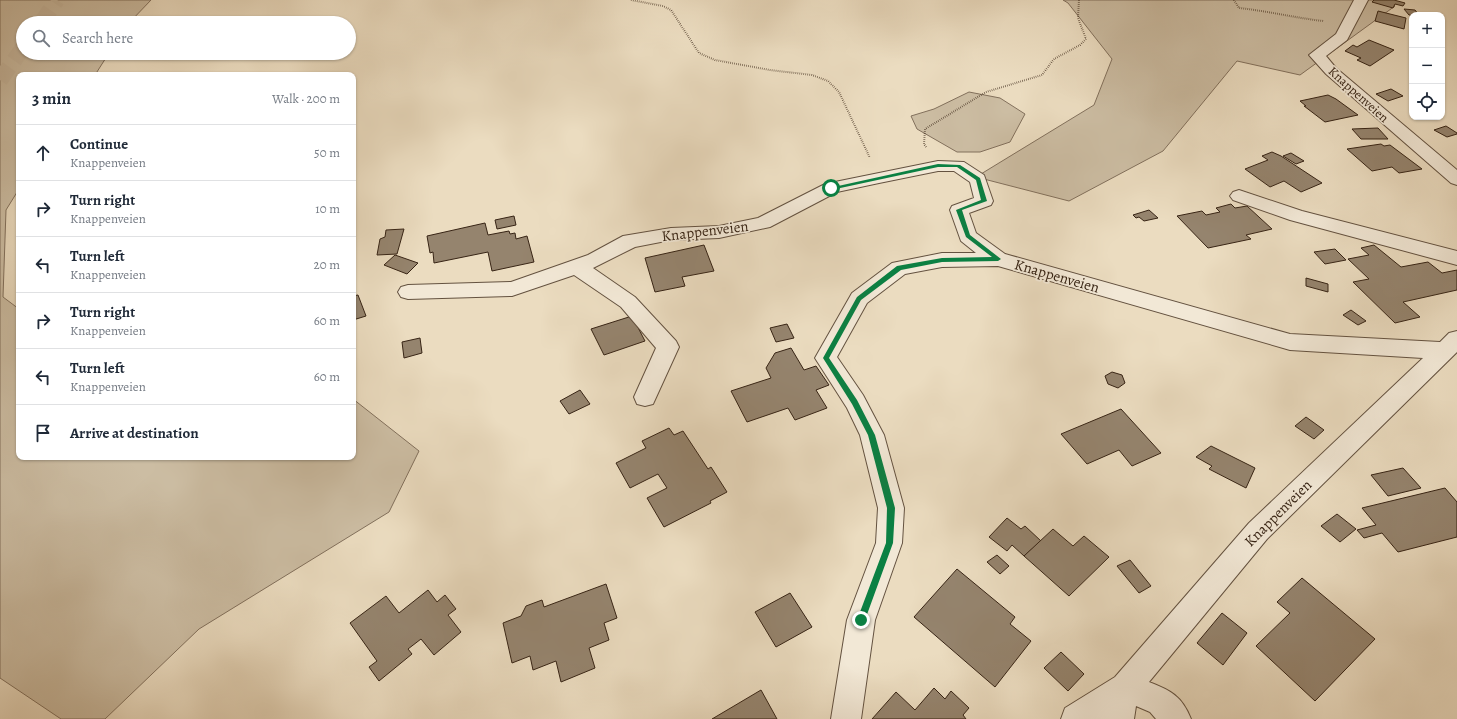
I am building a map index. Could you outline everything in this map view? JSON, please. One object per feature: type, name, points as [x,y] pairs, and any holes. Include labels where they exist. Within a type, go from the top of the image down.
[{"type":"street","name":"Knappenveien","points":[[1361,0],[1342,37],[1317,55],[1331,71],[1457,179]]},
{"type":"street","name":"Knappenveien","points":[[408,292],[512,289],[595,260],[630,241],[670,234],[719,232],[763,223],[831,188],[938,166],[958,166],[978,179],[984,201],[959,210],[968,236],[998,259]]},
{"type":"street","points":[[1239,196],[1297,216],[1457,258]]},
{"type":"street","name":"Knappenveien","points":[[846,719],[861,620],[889,543],[891,508],[872,435],[855,402],[826,358],[859,298],[899,268],[942,260],[998,259],[1290,342],[1451,346]]},
{"type":"street","points":[[577,267],[628,302],[668,348],[645,396]]},
{"type":"street","name":"Knappenveien","points":[[1076,719],[1125,687],[1258,531],[1451,346]]},
{"type":"street","name":"Knappenveien","points":[[1119,719],[1125,687]]},
{"type":"street","points":[[1125,687],[1160,701],[1176,719]]},
{"type":"path","points":[[631,0],[663,6],[671,10],[699,53],[715,60],[770,70],[812,75],[828,81],[839,92],[857,127],[879,177]]},
{"type":"path","points":[[938,166],[924,144],[925,129],[986,92],[1042,75],[1054,59],[1080,45],[1086,39],[1078,18],[1079,0]]},
{"type":"path","points":[[1234,0],[1239,8],[1244,10],[1261,10],[1292,18],[1317,19],[1348,26]]},
{"type":"shaded area","points":[[0,0],[151,0],[136,16],[16,16],[16,60],[105,60],[97,72],[16,72],[16,194],[6,210],[3,297],[16,307],[16,460],[356,460],[356,401],[419,451],[389,512],[199,629],[105,719],[61,719],[0,678]]},
{"type":"shaded area","points":[[1063,0],[1388,0],[1395,6],[1300,75],[1237,61],[1163,151],[1069,201],[976,177],[1094,105],[1112,59],[1068,3]]},
{"type":"shaded area","points":[[969,92],[1000,98],[1025,114],[1010,142],[980,152],[957,152],[917,129],[911,116],[934,109]]},
{"type":"building","points":[[1374,0],[1394,0],[1405,3],[1403,6],[1395,4],[1393,8],[1372,2]]},
{"type":"building","points":[[1404,9],[1415,10],[1417,12],[1409,12],[1409,15]]},
{"type":"building","points":[[1378,11],[1406,18],[1404,29],[1375,21]]},
{"type":"building","points":[[1369,40],[1394,50],[1370,66],[1357,60],[1361,58],[1345,51],[1353,45],[1357,47]]},
{"type":"building","points":[[1391,89],[1403,96],[1388,101],[1376,94]]},
{"type":"building","points":[[1328,95],[1358,115],[1325,122],[1304,106],[1306,106],[1300,101]]},
{"type":"building","points":[[1446,126],[1457,134],[1447,137],[1434,130]]},
{"type":"building","points":[[1378,128],[1388,139],[1361,139],[1352,129]]},
{"type":"building","points":[[1381,144],[1384,146],[1390,145],[1422,169],[1399,173],[1392,167],[1372,171],[1347,149]]},
{"type":"building","points":[[1272,152],[1281,156],[1322,183],[1301,192],[1284,181],[1270,187],[1245,169],[1268,160],[1262,156]]},
{"type":"building","points":[[1291,153],[1304,161],[1296,164],[1283,156]]},
{"type":"building","points":[[1231,204],[1235,208],[1247,206],[1272,229],[1246,235],[1251,239],[1208,248],[1177,216],[1202,211],[1206,215],[1220,212],[1216,208]]},
{"type":"building","points":[[1149,210],[1158,218],[1144,221],[1133,215]]},
{"type":"building","points":[[514,216],[516,225],[497,229],[495,220]]},
{"type":"building","points":[[485,223],[488,235],[509,231],[510,234],[515,233],[516,239],[527,236],[534,262],[492,271],[488,252],[434,263],[433,252],[430,253],[427,236]]},
{"type":"building","points":[[404,229],[397,254],[377,255],[380,239],[385,237],[386,230]]},
{"type":"building","points":[[704,245],[714,271],[682,277],[685,286],[655,292],[645,258]]},
{"type":"building","points":[[1374,245],[1401,267],[1428,262],[1442,273],[1457,270],[1457,290],[1403,302],[1420,317],[1395,323],[1353,282],[1369,279],[1348,259],[1369,255],[1361,248]]},
{"type":"building","points":[[1335,249],[1346,260],[1325,264],[1314,252]]},
{"type":"building","points":[[395,255],[418,263],[407,274],[384,265]]},
{"type":"building","points":[[1306,278],[1328,284],[1328,292],[1306,286]]},
{"type":"building","points":[[356,295],[358,295],[366,316],[356,319]]},
{"type":"building","points":[[1351,310],[1366,321],[1358,325],[1343,315]]},
{"type":"building","points":[[632,316],[645,341],[604,355],[591,329]]},
{"type":"building","points":[[787,324],[794,338],[776,342],[770,328]]},
{"type":"building","points":[[420,338],[422,353],[404,358],[402,342]]},
{"type":"building","points":[[791,348],[804,370],[816,366],[829,385],[816,390],[827,408],[795,420],[788,408],[747,422],[731,391],[771,378],[766,368],[775,353]]},
{"type":"building","points":[[1112,372],[1122,375],[1125,383],[1118,388],[1108,384],[1105,376]]},
{"type":"building","points":[[580,390],[590,404],[569,414],[560,401]]},
{"type":"building","points":[[1121,409],[1161,453],[1132,466],[1119,450],[1087,464],[1061,434]]},
{"type":"building","points":[[1306,417],[1324,430],[1314,439],[1295,426]]},
{"type":"building","points":[[669,428],[674,435],[683,431],[708,469],[711,467],[727,492],[710,501],[711,503],[664,527],[647,498],[667,488],[658,474],[630,488],[616,463],[646,448],[642,441]]},
{"type":"building","points":[[1211,446],[1255,468],[1246,488],[1209,469],[1212,466],[1196,457]]},
{"type":"building","points":[[1403,468],[1421,488],[1388,496],[1371,475]]},
{"type":"building","points":[[1445,488],[1457,502],[1457,537],[1398,552],[1382,533],[1364,538],[1357,530],[1376,525],[1362,508]]},
{"type":"building","points":[[1337,514],[1356,529],[1340,542],[1321,526]]},
{"type":"building","points":[[1007,518],[1021,529],[1025,526],[1041,541],[1024,556],[1012,545],[1007,551],[989,537]]},
{"type":"building","points":[[1053,529],[1073,546],[1084,536],[1109,557],[1069,596],[1024,556]]},
{"type":"building","points":[[997,555],[1009,566],[1000,574],[987,562]]},
{"type":"building","points":[[1130,560],[1151,586],[1139,593],[1117,566]]},
{"type":"building","points":[[957,569],[1015,617],[1010,624],[1031,641],[995,687],[914,617]]},
{"type":"building","points":[[1302,578],[1375,639],[1315,701],[1256,646],[1290,613],[1277,602]]},
{"type":"building","points":[[606,584],[617,618],[604,623],[609,640],[589,648],[595,668],[561,682],[556,661],[533,670],[530,656],[512,663],[503,623],[521,616],[526,606],[542,600],[544,607]]},
{"type":"building","points":[[428,590],[437,602],[445,595],[456,609],[448,615],[461,632],[434,655],[421,639],[408,649],[412,654],[379,681],[369,667],[377,661],[350,623],[386,596],[399,613]]},
{"type":"building","points":[[790,593],[812,627],[776,647],[755,612]]},
{"type":"building","points":[[1222,613],[1247,633],[1223,665],[1197,643]]},
{"type":"building","points":[[1061,652],[1084,674],[1068,691],[1044,668]]},
{"type":"building","points":[[934,688],[945,699],[951,691],[969,708],[963,715],[966,719],[872,719],[896,692],[915,710]]},
{"type":"building","points":[[761,690],[777,719],[712,719]]},
{"type":"tunnel","points":[[46,16],[57,0]]},
{"type":"tunnel","points":[[0,80],[16,58]]},
{"type":"route","points":[[831,188],[938,166],[958,166],[978,179],[984,201],[959,210],[968,236],[998,259],[942,260],[899,268],[859,298],[826,358],[855,402],[872,435],[891,508],[889,543],[861,620]]}]
